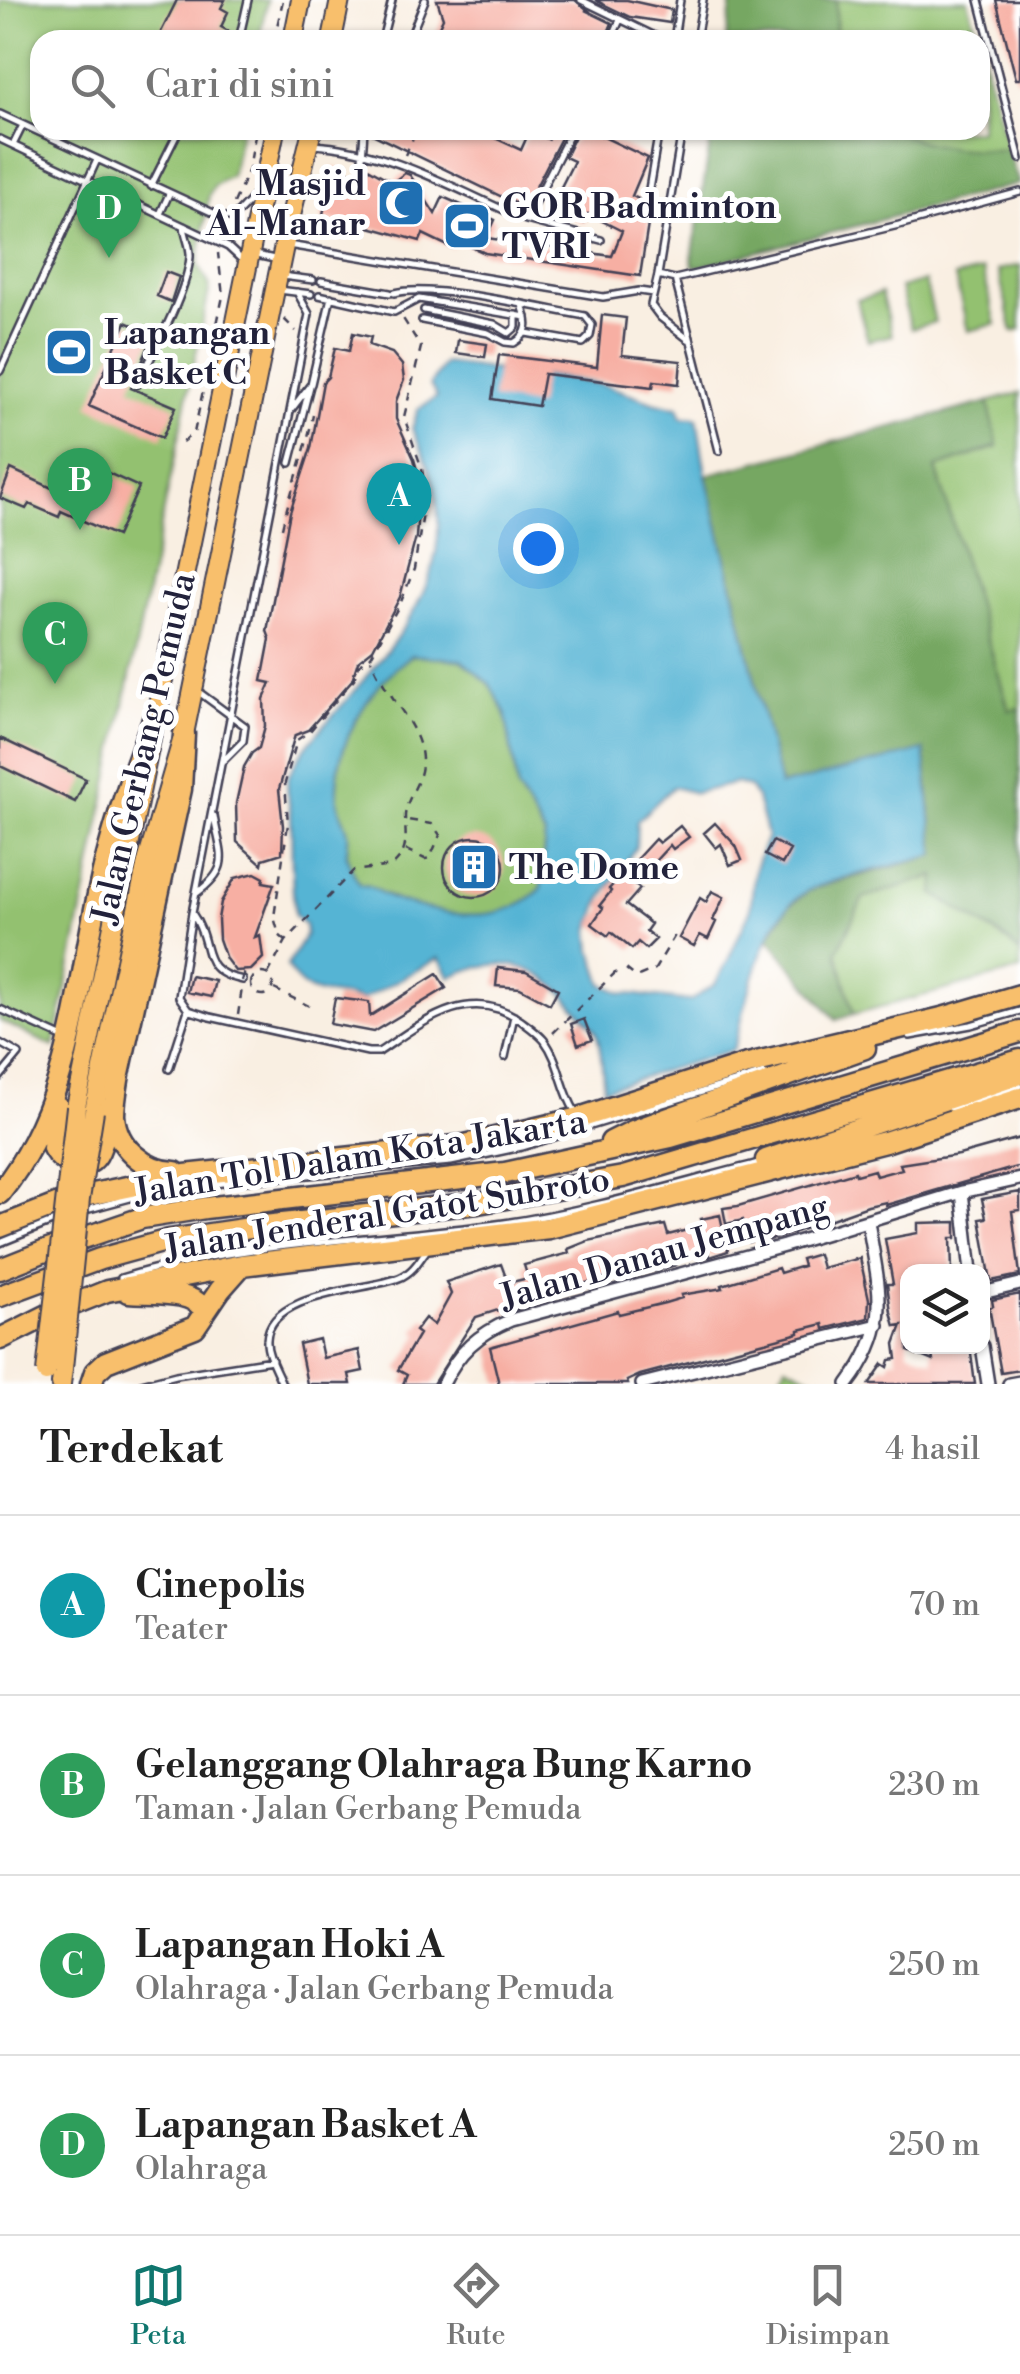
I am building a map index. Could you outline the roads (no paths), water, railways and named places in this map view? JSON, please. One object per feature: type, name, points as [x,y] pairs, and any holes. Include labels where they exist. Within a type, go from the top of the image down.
[{"type":"highway","points":[[0,1193],[31,1146],[56,1093],[106,859],[134,766],[158,708]]},
{"type":"highway","points":[[184,734],[181,789],[119,1074],[115,1122],[132,1154],[148,1166],[168,1172],[222,1170]]},
{"type":"highway","name":"Jalan Jenderal Gatot Subroto","points":[[0,1228],[74,1198],[222,1170],[465,1145],[579,1118],[744,1066],[1020,995]]},
{"type":"highway","points":[[582,1157],[633,1131],[942,1018]]},
{"type":"highway","name":"Jalan Tol Dalam Kota Jakarta","points":[[0,1270],[142,1218],[505,1173],[672,1137],[1020,1032]]},
{"type":"highway","name":"Jalan Tol Dalam Kota Jakarta","points":[[0,1296],[100,1259],[169,1240],[478,1203],[623,1176],[1020,1060]]},
{"type":"highway","points":[[63,1068],[53,1148],[64,1163],[76,1166],[89,1163],[98,1154],[119,1074]]},
{"type":"highway","points":[[704,1189],[756,1164],[1020,1074]]},
{"type":"highway","name":"Jalan Jenderal Gatot Subroto","points":[[0,1338],[107,1291],[242,1265],[549,1228],[885,1142],[1020,1098]]},
{"type":"highway","points":[[90,1384],[100,1366],[195,1327],[242,1265]]},
{"type":"highway","points":[[107,1291],[188,1298],[202,1304],[205,1312]]},
{"type":"main road","points":[[295,30],[301,0]]},
{"type":"main road","points":[[334,30],[340,0]]},
{"type":"main road","name":"Jalan Gerbang Pemuda","points":[[53,1377],[85,1109],[158,708],[273,140]]},
{"type":"main road","name":"Jalan Gerbang Pemuda","points":[[85,1109],[147,862],[184,734],[309,140]]},
{"type":"street","name":"Jalan Danau Jempang","points":[[442,1384],[456,1358],[473,1340],[511,1320],[1020,1179]]},
{"type":"street","points":[[962,1192],[970,1264]]},
{"type":"street","points":[[848,1384],[872,1348],[878,1325],[877,1279],[868,1222]]},
{"type":"street","points":[[990,1291],[1020,1284]]},
{"type":"street","points":[[642,1384],[878,1325]]},
{"type":"street","points":[[983,1354],[988,1384]]},
{"type":"street","points":[[672,1376],[692,1384]]},
{"type":"street","points":[[1009,1384],[1020,1382]]},
{"type":"lane","points":[[241,30],[248,0]]},
{"type":"lane","points":[[384,30],[392,0]]},
{"type":"lane","points":[[413,30],[425,0]]},
{"type":"lane","points":[[581,0],[643,30]]},
{"type":"lane","points":[[676,30],[680,0]]},
{"type":"lane","points":[[698,30],[703,0]]},
{"type":"lane","points":[[979,0],[987,30]]},
{"type":"lane","points":[[615,30],[620,19]]},
{"type":"lane","points":[[990,43],[1020,159]]},
{"type":"lane","points":[[0,114],[30,128]]},
{"type":"lane","points":[[13,145],[23,125]]},
{"type":"lane","points":[[0,139],[220,243],[236,252],[246,274]]},
{"type":"lane","points":[[55,140],[226,217],[234,216],[264,185]]},
{"type":"lane","points":[[151,186],[174,140]]},
{"type":"lane","points":[[320,140],[400,165],[526,220],[601,240]]},
{"type":"lane","points":[[360,174],[363,140]]},
{"type":"lane","points":[[526,220],[567,140]]},
{"type":"lane","points":[[648,195],[657,140]]},
{"type":"lane","points":[[680,140],[651,305],[691,341]]},
{"type":"lane","points":[[0,371],[98,160]]},
{"type":"lane","points":[[658,274],[675,279],[1020,192]]},
{"type":"lane","points":[[160,214],[169,194]]},
{"type":"lane","points":[[138,384],[185,281],[191,252],[184,226]]},
{"type":"lane","points":[[255,228],[282,261],[309,314],[179,997],[188,1010],[368,1052],[379,1052],[438,1013],[457,1006],[496,1006],[545,1041],[579,1118]]},
{"type":"lane","points":[[249,254],[603,297],[638,291],[653,293]]},
{"type":"lane","points":[[282,261],[313,280]]},
{"type":"lane","points":[[675,279],[719,451]]},
{"type":"lane","points":[[323,282],[392,293],[412,288],[585,316],[592,325],[590,336],[583,343],[526,333],[514,342],[505,342],[488,333],[422,320]]},
{"type":"lane","points":[[297,292],[311,294]]},
{"type":"lane","points":[[320,295],[399,311],[419,299],[526,317]]},
{"type":"lane","points":[[290,463],[330,297]]},
{"type":"lane","points":[[522,306],[526,333]]},
{"type":"lane","points":[[424,310],[494,324],[509,333],[516,327],[516,315]]},
{"type":"lane","points":[[291,410],[311,384]]},
{"type":"lane","points":[[193,689],[240,721],[245,733],[236,750],[222,762]]},
{"type":"lane","points":[[196,894],[222,870],[213,808]]},
{"type":"lane","points":[[192,914],[202,927],[213,968],[220,974],[244,980]]},
{"type":"lane","points":[[0,1009],[69,1040]]},
{"type":"lane","points":[[170,1069],[188,1010]]},
{"type":"lane","points":[[0,1243],[87,1209],[145,1194],[222,1182],[451,1162],[522,1146],[856,1046],[970,1025],[1020,1011]]},
{"type":"lane","points":[[506,1057],[514,1016]]},
{"type":"lane","points":[[0,1043],[19,1054],[0,1077]]},
{"type":"lane","points":[[948,1109],[1020,1086]]},
{"type":"lane","points":[[16,1321],[94,1287],[147,1270],[222,1254],[507,1222],[640,1194],[840,1144],[894,1126]]},
{"type":"lane","points":[[282,1384],[266,1343],[270,1325],[282,1311],[308,1300],[402,1277],[430,1244]]},
{"type":"lane","points":[[142,1384],[176,1374],[272,1360]]},
{"type":"water","points":[[444,363],[521,372],[609,387],[679,407],[681,417],[697,418],[706,475],[780,786],[924,750],[935,855],[829,883],[796,899],[781,916],[759,959],[733,1050],[604,1089],[595,1031],[560,991],[532,971],[501,964],[450,977],[439,958],[362,1000],[310,990],[287,966],[306,934],[305,925],[295,916],[288,778],[305,748],[371,671],[415,609],[437,545],[438,510],[429,471],[412,429],[418,409],[437,397],[430,385]],"holes":[[[412,655],[461,660],[489,683],[505,712],[518,790],[545,835],[541,889],[507,909],[471,915],[414,905],[360,885],[349,864],[348,833],[338,803],[340,761],[368,701]],[[737,783],[749,787],[757,799],[767,836],[755,868],[750,911],[715,984],[690,1001],[622,993],[603,984],[590,930],[600,901],[636,847],[637,821],[673,787],[695,793]]]},
{"type":"place","name":"Masjid Al-Manar","points":[[401,203]]},
{"type":"place","name":"GOR Badminton TVRI","points":[[467,226]]},
{"type":"place","name":"Lapangan Basket A","points":[[109,258]]},
{"type":"place","name":"Lapangan Basket C","points":[[69,352]]},
{"type":"place","name":"Gelanggang Olahraga Bung Karno","points":[[80,530]]},
{"type":"place","name":"Cinepolis","points":[[399,545]]},
{"type":"place","name":"Lapangan Hoki A","points":[[55,684]]},
{"type":"place","name":"The Dome","points":[[474,867]]}]
